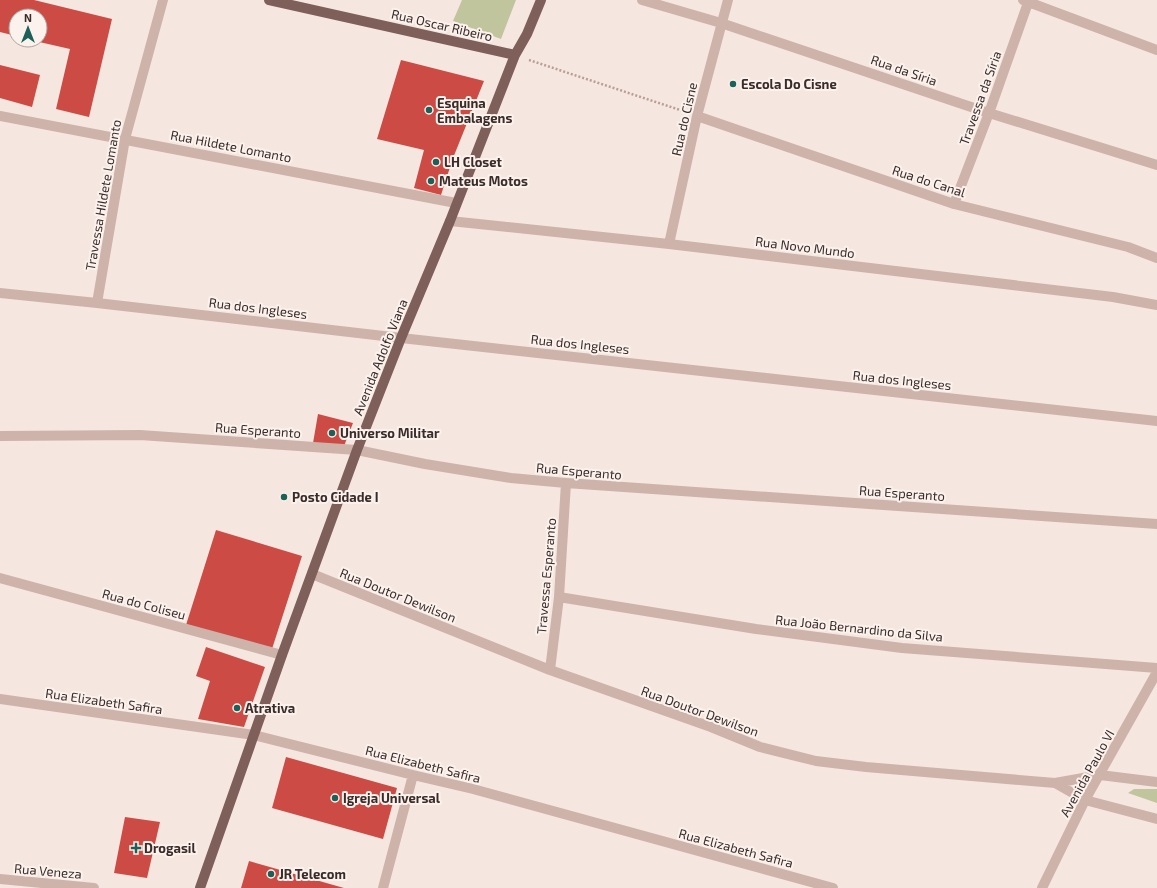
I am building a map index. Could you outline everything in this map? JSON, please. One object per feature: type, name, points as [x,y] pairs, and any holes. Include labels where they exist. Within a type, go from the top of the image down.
[{"type":"main road","name":"Rua Oscar Ribeiro","points":[[269,0],[515,55]]},
{"type":"main road","name":"Avenida Adolfo Viana","points":[[202,888],[282,655],[357,450],[401,338],[450,221],[515,55],[541,0]]},
{"type":"street","name":"Travessa Hildete Lomanto","points":[[97,303],[125,139],[163,0]]},
{"type":"street","name":"Rua da Síria","points":[[642,0],[721,23],[989,113],[1157,165]]},
{"type":"street","name":"Rua do Cisne","points":[[669,244],[697,116],[728,0]]},
{"type":"street","points":[[1027,1],[1157,50]]},
{"type":"street","name":"Travessa da Síria","points":[[954,204],[989,113],[1027,1]]},
{"type":"street","name":"Rua Hildete Lomanto","points":[[0,116],[456,203]]},
{"type":"street","name":"Rua do Canal","points":[[697,116],[954,204],[1128,247],[1157,258]]},
{"type":"street","name":"Rua Novo Mundo","points":[[450,221],[669,244],[1105,296],[1157,305]]},
{"type":"street","name":"Rua dos Ingleses","points":[[0,293],[1157,421]]},
{"type":"street","name":"Rua Esperanto","points":[[0,436],[140,435],[357,450],[511,478],[566,484],[1157,524]]},
{"type":"street","name":"Travessa Esperanto","points":[[550,670],[559,597],[566,484]]},
{"type":"street","name":"Rua Doutor Dewilson","points":[[312,574],[550,670],[696,722],[760,747],[816,761],[866,767],[1055,783],[1100,775],[1157,782]]},
{"type":"street","name":"Rua do Coliseu","points":[[0,578],[282,655]]},
{"type":"street","name":"Rua João Bernardino da Silva","points":[[559,597],[756,629],[894,647],[1157,668]]},
{"type":"street","name":"Avenida Paulo VI","points":[[1042,888],[1085,800],[1157,672]]},
{"type":"street","name":"Rua Elizabeth Safira","points":[[0,700],[254,735],[473,789],[833,888]]},
{"type":"street","points":[[383,888],[413,775]]},
{"type":"street","points":[[1055,783],[1085,800],[1157,819]]},
{"type":"street","name":"Rua Veneza","points":[[0,879],[94,888]]},
{"type":"path","points":[[515,55],[697,116]]},
{"type":"green space","points":[[462,0],[516,0],[501,39],[453,21]]},
{"type":"green space","points":[[1134,789],[1157,789],[1157,803],[1128,793]]},
{"type":"building","points":[[0,0],[34,0],[112,19],[89,117],[56,109],[70,49],[48,44],[48,8],[8,8],[8,34],[0,32]]},
{"type":"building","name":"Esquina Embalagens","points":[[401,60],[484,81],[453,158],[441,195],[414,188],[424,150],[377,139]]},
{"type":"building","points":[[0,65],[40,75],[32,107],[0,98]]},
{"type":"building","name":"Universo Militar","points":[[318,414],[353,423],[344,446],[313,443]]},
{"type":"building","points":[[216,530],[302,556],[271,652],[186,625]]},
{"type":"building","points":[[206,647],[265,667],[244,727],[198,719],[210,681],[196,676]]},
{"type":"building","name":"Igreja Universal","points":[[286,757],[397,788],[383,839],[272,808]]},
{"type":"building","name":"Drogasil","points":[[125,817],[160,822],[147,878],[114,873]]},
{"type":"building","name":"JR Telecom","points":[[249,861],[344,888],[241,888]]},
{"type":"place","name":"Escola Do Cisne","points":[[733,84]]},
{"type":"place","name":"Esquina Embalagens","points":[[429,110]]},
{"type":"place","name":"LH Closet","points":[[436,162]]},
{"type":"place","name":"Mateus Motos","points":[[431,181]]},
{"type":"place","name":"Universo Militar","points":[[332,433]]},
{"type":"place","name":"Posto Cidade I","points":[[284,497]]},
{"type":"place","name":"Atrativa","points":[[237,708]]},
{"type":"place","name":"Igreja Universal","points":[[335,798]]},
{"type":"place","name":"Drogasil","points":[[136,848]]},
{"type":"place","name":"JR Telecom","points":[[271,874]]}]
